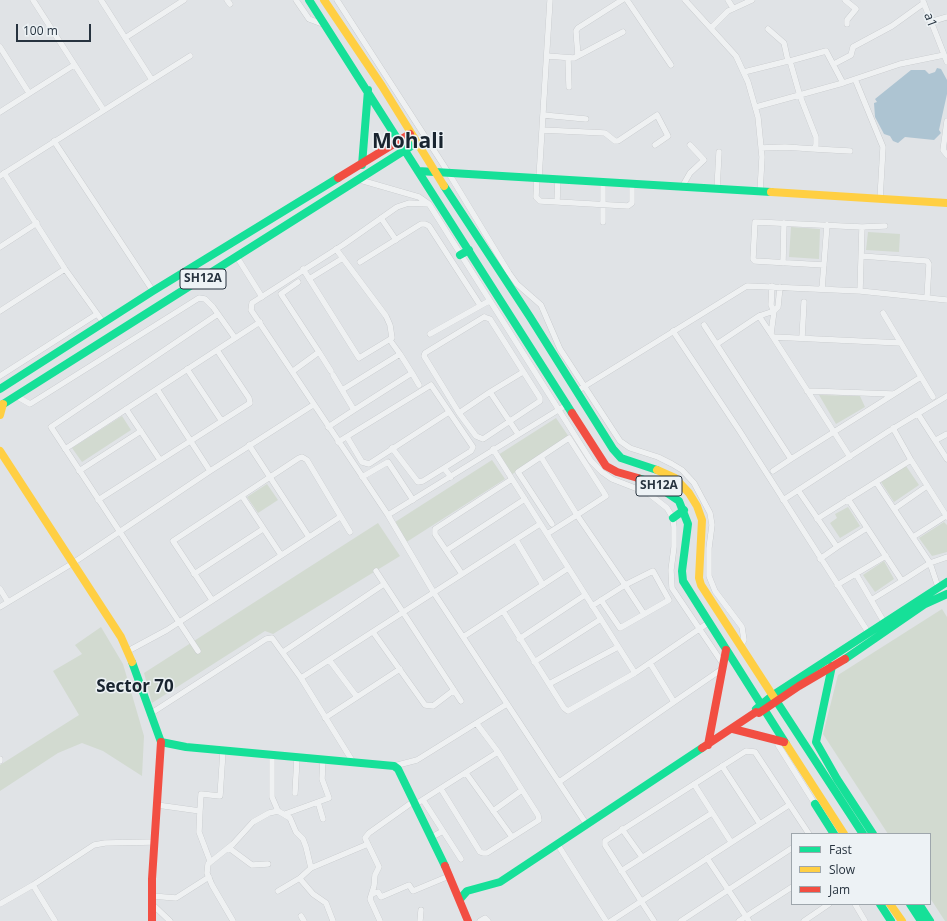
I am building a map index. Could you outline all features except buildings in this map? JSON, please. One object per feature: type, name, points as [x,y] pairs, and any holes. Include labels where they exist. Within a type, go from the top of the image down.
[{"type":"main road","points":[[309,0],[368,90],[399,142]]},
{"type":"main road","points":[[324,0],[382,86],[434,172],[577,391],[613,449],[621,458],[617,472]]},
{"type":"main road","points":[[362,165],[368,90]]},
{"type":"main road","name":"SH12A","points":[[0,389],[103,322],[362,165],[410,134]]},
{"type":"main road","name":"SH12A","points":[[399,142],[568,404],[606,466],[617,472],[651,482],[671,494],[679,501],[684,510],[688,524],[683,581],[726,650],[781,744],[818,802],[843,833]]},
{"type":"main road","name":"SH12A","points":[[1,405],[360,180],[416,143]]},
{"type":"main road","points":[[418,171],[947,203]]},
{"type":"main road","points":[[428,204],[436,198]]},
{"type":"main road","points":[[460,255],[469,250]]},
{"type":"main road","points":[[0,415],[1,405]]},
{"type":"main road","points":[[0,451],[121,637],[143,688],[150,714],[161,742],[154,842],[152,921]]},
{"type":"main road","name":"SH12A","points":[[621,458],[662,471],[675,478],[697,506],[702,520],[699,578],[718,611],[862,833]]},
{"type":"main road","points":[[673,518],[684,510]]},
{"type":"main road","points":[[460,899],[467,891],[500,882],[558,845],[733,729],[868,632],[947,582]]},
{"type":"main road","points":[[775,698],[832,666],[925,604],[947,594]]},
{"type":"main road","points":[[718,611],[726,605]]},
{"type":"main road","points":[[708,745],[726,650]]},
{"type":"main road","points":[[832,666],[816,742],[872,833]]},
{"type":"main road","points":[[733,729],[781,744]]},
{"type":"main road","points":[[161,742],[186,747],[272,756],[394,766],[398,769],[418,802],[468,921]]},
{"type":"main road","points":[[834,791],[842,786]]},
{"type":"main road","points":[[818,802],[834,833]]},
{"type":"main road","points":[[881,905],[891,921]]},
{"type":"main road","points":[[891,905],[902,921]]},
{"type":"main road","points":[[911,905],[921,921]]},
{"type":"main road","points":[[920,905],[930,921]]},
{"type":"street","points":[[33,0],[103,109]]},
{"type":"street","points":[[102,0],[152,80]]},
{"type":"street","points":[[125,38],[184,0]]},
{"type":"street","points":[[296,0],[309,19],[325,25]]},
{"type":"street","points":[[337,0],[448,172],[513,279],[541,305],[558,344],[615,434],[625,446],[658,457],[672,464],[682,470],[694,483],[710,513],[712,525],[709,548],[709,576],[715,590],[742,627],[744,640],[741,645]]},
{"type":"street","points":[[550,0],[537,200],[631,205],[632,184]]},
{"type":"street","points":[[578,56],[576,31],[578,28],[622,0]]},
{"type":"street","points":[[627,0],[671,65]]},
{"type":"street","points":[[685,0],[736,56],[744,72],[756,107],[761,148],[760,192]]},
{"type":"street","points":[[728,0],[733,8]]},
{"type":"street","points":[[711,28],[720,17],[733,8],[752,0]]},
{"type":"street","points":[[845,0],[856,9],[847,20],[847,24]]},
{"type":"street","points":[[834,64],[851,55],[854,47],[903,19],[923,1]]},
{"type":"street","name":"a1","points":[[923,1],[947,62]]},
{"type":"street","points":[[930,22],[947,17]]},
{"type":"street","points":[[768,29],[784,43],[800,96],[816,137],[816,146],[814,149]]},
{"type":"street","points":[[547,56],[568,58],[578,56],[624,32]]},
{"type":"street","points":[[0,47],[29,93]]},
{"type":"street","points":[[744,72],[826,52],[834,64],[843,83]]},
{"type":"street","points":[[756,107],[800,96],[900,64],[944,55]]},
{"type":"street","points":[[103,322],[65,269],[37,223],[2,175],[103,109],[190,56]]},
{"type":"street","points":[[568,58],[569,86]]},
{"type":"street","points":[[0,112],[74,65]]},
{"type":"street","points":[[855,79],[883,147],[880,199]]},
{"type":"street","points":[[542,130],[605,133],[615,141],[657,115],[668,136],[655,145]]},
{"type":"street","points":[[543,116],[586,119]]},
{"type":"street","points":[[947,121],[944,150],[947,155]]},
{"type":"street","points":[[54,141],[153,291]]},
{"type":"street","points":[[682,187],[690,173],[704,160],[690,145]]},
{"type":"street","points":[[761,148],[785,147],[850,152]]},
{"type":"street","points":[[717,189],[719,152]]},
{"type":"street","points":[[557,202],[558,179]]},
{"type":"street","points":[[360,180],[419,197],[428,204],[559,410],[580,446],[602,472],[612,479],[648,493],[660,501],[673,518],[674,547],[671,570],[672,588],[723,667],[559,782]]},
{"type":"street","points":[[603,183],[603,222]]},
{"type":"street","points":[[428,204],[402,204],[336,249],[252,303],[250,306],[293,371],[313,405],[388,515],[434,593],[587,825]]},
{"type":"street","points":[[381,218],[396,240]]},
{"type":"street","points":[[824,265],[759,262],[753,259],[755,222],[827,224],[862,227],[885,226]]},
{"type":"street","points":[[0,247],[37,223]]},
{"type":"street","points":[[783,263],[784,223]]},
{"type":"street","points":[[360,262],[421,224],[429,226],[480,305]]},
{"type":"street","points":[[822,289],[827,224]]},
{"type":"street","points":[[860,291],[862,227]]},
{"type":"street","points":[[303,269],[359,358],[392,338],[389,321],[336,249]]},
{"type":"street","points":[[862,256],[927,261],[929,264],[927,298]]},
{"type":"street","points":[[238,257],[262,297]]},
{"type":"street","points":[[308,277],[342,257]]},
{"type":"street","points":[[0,311],[65,269]]},
{"type":"street","points":[[298,282],[281,294],[319,352],[354,410]]},
{"type":"street","points":[[577,391],[741,288],[753,285],[860,291],[947,300]]},
{"type":"street","points":[[772,286],[771,305],[774,311],[772,336]]},
{"type":"street","points":[[717,344],[759,316],[774,311],[778,307],[780,287]]},
{"type":"street","points":[[476,299],[484,293]]},
{"type":"street","points":[[16,396],[30,404],[199,298],[205,299],[235,338]]},
{"type":"street","points":[[430,334],[489,300]]},
{"type":"street","points":[[802,338],[804,302]]},
{"type":"street","points":[[0,376],[97,314]]},
{"type":"street","points":[[198,651],[121,531],[98,500],[52,430],[52,425],[218,314]]},
{"type":"street","points":[[883,314],[933,396]]},
{"type":"street","points":[[759,316],[850,457]]},
{"type":"street","points":[[481,318],[487,318],[523,372],[540,398],[540,401],[483,439],[478,439],[459,413],[425,358],[425,353],[481,318]]},
{"type":"street","points":[[65,449],[260,322]]},
{"type":"street","points":[[704,324],[791,459]]},
{"type":"street","points":[[673,331],[740,430],[868,632]]},
{"type":"street","points":[[772,336],[901,343]]},
{"type":"street","points":[[392,343],[420,385]]},
{"type":"street","points":[[98,500],[248,404],[250,400],[217,350]]},
{"type":"street","points":[[293,371],[319,352]]},
{"type":"street","points":[[342,390],[400,354]]},
{"type":"street","points":[[187,370],[221,420]]},
{"type":"street","points":[[459,413],[523,372]]},
{"type":"street","points":[[328,427],[412,373]]},
{"type":"street","points":[[773,471],[921,377]]},
{"type":"street","points":[[338,442],[431,385],[473,447],[471,451],[423,481],[418,482],[392,448]]},
{"type":"street","points":[[157,390],[210,470]]},
{"type":"street","points":[[807,391],[893,394]]},
{"type":"street","points":[[490,392],[518,434]]},
{"type":"street","points":[[783,500],[893,428],[947,396]]},
{"type":"street","points":[[388,515],[568,404]]},
{"type":"street","points":[[0,607],[73,564],[210,470],[313,405]]},
{"type":"street","points":[[126,409],[160,460]]},
{"type":"street","points":[[347,437],[362,462],[366,464],[449,412]]},
{"type":"street","points":[[918,414],[947,459]]},
{"type":"street","points":[[893,428],[946,516],[913,537]]},
{"type":"street","points":[[79,471],[141,431]]},
{"type":"street","points":[[936,440],[947,434]]},
{"type":"street","points":[[547,534],[606,496],[569,438],[518,472],[552,524]]},
{"type":"street","points":[[249,445],[309,537]]},
{"type":"street","points":[[493,449],[547,534],[567,569],[635,673]]},
{"type":"street","points":[[541,457],[577,515],[644,614]]},
{"type":"street","points":[[212,600],[173,541],[299,458],[305,458],[350,532]]},
{"type":"street","points":[[817,519],[911,460]]},
{"type":"street","points":[[362,477],[388,462],[413,500]]},
{"type":"street","points":[[444,468],[451,477]]},
{"type":"street","points":[[462,574],[435,534],[435,529],[512,479]]},
{"type":"street","points":[[876,482],[930,563],[938,587]]},
{"type":"street","points":[[894,509],[927,486]]},
{"type":"street","points":[[798,490],[837,547]]},
{"type":"street","points":[[242,496],[281,555]]},
{"type":"street","points":[[447,550],[525,499]]},
{"type":"street","points":[[848,499],[902,581]]},
{"type":"street","points":[[128,651],[167,630],[340,517]]},
{"type":"street","points":[[301,678],[330,661],[540,524]]},
{"type":"street","points":[[820,558],[867,528]]},
{"type":"street","points":[[194,574],[263,529]]},
{"type":"street","points":[[516,540],[543,584]]},
{"type":"street","points":[[837,584],[886,556]]},
{"type":"street","points":[[871,600],[930,563],[947,557]]},
{"type":"street","points":[[463,637],[567,569]]},
{"type":"street","points":[[376,571],[461,701]]},
{"type":"street","points":[[592,606],[601,600],[625,585],[650,571],[655,572],[669,600],[620,628],[601,600]]},
{"type":"street","points":[[856,574],[884,622]]},
{"type":"street","points":[[283,652],[384,584]]},
{"type":"street","points":[[0,589],[8,602]]},
{"type":"street","points":[[519,639],[585,595]]},
{"type":"street","points":[[503,611],[519,639],[564,708],[568,711],[635,673],[708,623]]},
{"type":"street","points":[[534,662],[601,619]]},
{"type":"street","points":[[373,632],[425,705],[433,706],[454,690]]},
{"type":"street","points":[[150,714],[266,639],[272,638],[301,678],[353,762]]},
{"type":"street","points":[[549,684],[618,647]]},
{"type":"street","points":[[330,661],[357,697]]},
{"type":"street","points":[[650,663],[674,702]]},
{"type":"street","points":[[325,718],[400,669]]},
{"type":"street","points":[[394,766],[417,760],[507,704]]},
{"type":"street","points":[[441,789],[480,852],[487,853],[539,820],[538,815],[498,752],[477,724]]},
{"type":"street","points":[[210,861],[199,832],[201,794],[220,796],[224,751]]},
{"type":"street","points":[[654,921],[605,845],[605,841],[746,751],[753,751],[808,833]]},
{"type":"street","points":[[380,921],[370,902],[375,875],[379,867],[368,844],[366,836],[498,752]]},
{"type":"street","points":[[272,756],[272,797],[278,811]]},
{"type":"street","points":[[295,793],[296,758]]},
{"type":"street","points":[[285,814],[329,798],[322,779],[323,760]]},
{"type":"street","points":[[722,766],[760,824]]},
{"type":"street","points":[[466,773],[512,837]]},
{"type":"street","points":[[694,784],[731,842]]},
{"type":"street","points":[[493,811],[522,790]]},
{"type":"street","points":[[318,802],[323,819]]},
{"type":"street","points":[[418,802],[443,831],[461,859]]},
{"type":"street","points":[[157,805],[200,811]]},
{"type":"street","points":[[612,921],[789,805]]},
{"type":"street","points":[[233,921],[209,877],[207,868],[210,861],[229,848],[253,822],[269,813],[278,811],[285,814],[292,821],[296,832],[303,839],[311,868]]},
{"type":"street","points":[[621,870],[712,813]]},
{"type":"street","points":[[622,829],[642,857]]},
{"type":"street","points":[[432,836],[443,831]]},
{"type":"street","points":[[0,904],[94,846],[105,843],[154,842]]},
{"type":"street","points":[[278,891],[300,878],[311,868],[368,844]]},
{"type":"street","points":[[558,845],[606,921]]},
{"type":"street","points":[[229,848],[252,865],[268,864]]},
{"type":"street","points":[[681,921],[791,849]]},
{"type":"street","points":[[707,858],[747,919]]},
{"type":"street","points":[[372,894],[378,892],[381,897],[409,884],[413,891],[449,876]]},
{"type":"street","points":[[152,896],[176,898],[209,877]]},
{"type":"street","points":[[300,878],[310,891],[326,903],[333,921]]},
{"type":"street","points":[[33,885],[55,921]]},
{"type":"street","points":[[739,921],[747,919],[791,888]]},
{"type":"street","points":[[153,905],[170,921]]},
{"type":"street","points":[[804,921],[828,905]]},
{"type":"street","points":[[855,905],[865,921]]},
{"type":"street","points":[[420,921],[421,910]]},
{"type":"street","points":[[480,921],[485,918],[488,921]]},
{"type":"shaded area","points":[[791,227],[820,229],[819,259],[789,257]]},
{"type":"shaded area","points":[[868,232],[900,234],[899,252],[866,250]]},
{"type":"shaded area","points":[[819,395],[860,396],[865,407],[836,424]]},
{"type":"shaded area","points":[[122,416],[131,430],[82,462],[72,448]]},
{"type":"shaded area","points":[[556,418],[569,437],[511,475],[498,455]]},
{"type":"shaded area","points":[[492,460],[505,479],[405,543],[392,524]]},
{"type":"shaded area","points":[[906,466],[919,485],[894,502],[881,482]]},
{"type":"shaded area","points":[[267,484],[278,500],[258,513],[247,497]]},
{"type":"shaded area","points":[[848,507],[860,526],[840,538],[830,523],[837,518],[835,514]]},
{"type":"shaded area","points":[[944,522],[947,525],[947,552],[932,556],[919,538]]},
{"type":"shaded area","points":[[378,523],[400,556],[273,634],[265,631],[152,703],[144,673]]},
{"type":"shaded area","points":[[884,561],[894,579],[875,592],[863,575]]},
{"type":"shaded area","points":[[942,609],[947,617],[947,921],[945,921],[931,900],[931,833],[887,833],[823,734],[838,675]]},
{"type":"shaded area","points":[[101,627],[123,664],[144,736],[142,776],[103,751],[82,743],[58,753],[0,791],[0,765],[79,715],[53,671],[82,654],[75,645]]},
{"type":"water","points":[[937,68],[941,69],[947,80],[947,94],[939,130],[941,133],[934,140],[905,137],[898,143],[893,141],[890,136],[884,134],[875,117],[874,103],[877,102],[875,99],[911,70],[925,70],[929,74],[935,72]]},
{"type":"traffic: fast","points":[[309,0],[572,413]]},
{"type":"traffic: fast","points":[[362,165],[368,90]]},
{"type":"traffic: fast","points":[[0,406],[416,143]]},
{"type":"traffic: fast","points":[[418,171],[771,192]]},
{"type":"traffic: fast","points":[[0,389],[153,291],[338,178]]},
{"type":"traffic: fast","points":[[444,186],[530,317],[613,449],[621,458],[657,470]]},
{"type":"traffic: fast","points":[[460,255],[469,250]]},
{"type":"traffic: fast","points":[[638,478],[651,482],[679,501],[688,524],[682,571],[683,581],[786,744]]},
{"type":"traffic: fast","points":[[673,518],[684,510]]},
{"type":"traffic: fast","points":[[756,709],[773,695],[947,582]]},
{"type":"traffic: fast","points":[[845,659],[925,604],[947,594]]},
{"type":"traffic: fast","points":[[132,662],[161,742],[186,747],[394,766],[398,769],[445,866]]},
{"type":"traffic: fast","points":[[832,666],[816,742],[837,779],[872,833]]},
{"type":"traffic: fast","points":[[775,699],[862,833]]},
{"type":"traffic: fast","points":[[460,899],[467,891],[500,882],[702,748]]},
{"type":"traffic: fast","points":[[815,804],[833,833]]},
{"type":"traffic: fast","points":[[881,905],[891,921]]},
{"type":"traffic: fast","points":[[911,905],[921,921]]},
{"type":"traffic: fast","points":[[920,905],[930,921]]},
{"type":"traffic: slow","points":[[324,0],[382,86],[444,186]]},
{"type":"traffic: slow","points":[[771,192],[947,203]]},
{"type":"traffic: slow","points":[[0,415],[3,404]]},
{"type":"traffic: slow","points":[[0,451],[121,637],[132,662]]},
{"type":"traffic: slow","points":[[657,470],[675,478],[689,493],[697,506],[702,520],[699,578],[701,585],[775,699]]},
{"type":"traffic: slow","points":[[786,744],[843,833]]},
{"type":"traffic: slow","points":[[891,905],[902,921]]},
{"type":"traffic: jam","points":[[338,178],[410,134]]},
{"type":"traffic: jam","points":[[572,413],[606,466],[617,472],[638,478]]},
{"type":"traffic: jam","points":[[708,745],[726,650]]},
{"type":"traffic: jam","points":[[702,748],[756,712],[759,713],[799,686],[845,659]]},
{"type":"traffic: jam","points":[[733,729],[784,742]]},
{"type":"traffic: jam","points":[[152,921],[152,879],[161,742]]},
{"type":"traffic: jam","points":[[445,866],[468,921]]},
{"type":"district","name":"Mohali","points":[[408,142]]},
{"type":"district","name":"Sector 70","points":[[135,687]]}]
